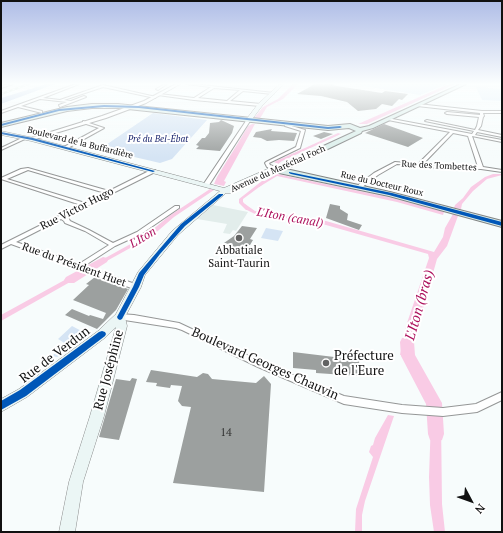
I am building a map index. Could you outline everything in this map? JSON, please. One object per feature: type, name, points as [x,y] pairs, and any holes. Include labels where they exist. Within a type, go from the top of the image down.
[{"type":"main road","points":[[1,125],[52,113],[81,109]]},
{"type":"main road","points":[[145,109],[341,130]]},
{"type":"main road","points":[[249,120],[257,109]]},
{"type":"main road","name":"Avenue du Maréchal Foch","points":[[276,169],[405,109]]},
{"type":"main road","name":"Avenue du Maréchal Foch","points":[[357,130],[371,127],[410,109]]},
{"type":"main road","points":[[249,120],[286,125],[357,130]]},
{"type":"main road","name":"Avenue du Maréchal Foch","points":[[217,188],[276,169],[344,137],[341,130]]},
{"type":"main road","name":"Boulevard de la Buffardière","points":[[1,133],[27,138],[217,188]]},
{"type":"main road","name":"Rue du Docteur Roux","points":[[276,169],[390,194],[502,225]]},
{"type":"main road","name":"Rue Joséphine","points":[[67,532],[76,482],[97,416],[122,326],[120,317],[136,287],[141,274],[175,233],[217,188]]},
{"type":"main road","name":"Rue de Verdun","points":[[1,406],[23,393],[102,334],[120,317]]},
{"type":"main road","points":[[102,334],[114,332],[118,336]]},
{"type":"street","points":[[30,109],[41,112]]},
{"type":"street","points":[[1,149],[27,138],[84,122],[123,109]]},
{"type":"street","points":[[446,109],[482,114]]},
{"type":"street","points":[[447,113],[482,114],[492,111],[500,112]]},
{"type":"street","points":[[472,135],[476,131],[482,114]]},
{"type":"street","points":[[388,119],[502,141]]},
{"type":"street","points":[[217,188],[249,120]]},
{"type":"street","points":[[427,121],[502,136]]},
{"type":"street","points":[[65,148],[102,128],[84,122]]},
{"type":"street","points":[[276,169],[268,166],[267,163],[296,150],[303,130],[286,125]]},
{"type":"street","points":[[421,165],[421,163],[453,131]]},
{"type":"street","points":[[472,135],[481,168]]},
{"type":"street","name":"Rue des Tombettes","points":[[359,187],[392,164],[402,163],[440,167],[481,168],[502,171]]},
{"type":"street","points":[[2,179],[28,169],[109,193]]},
{"type":"street","name":"Rue Victor Hugo","points":[[1,247],[153,171]]},
{"type":"street","points":[[2,179],[85,205]]},
{"type":"street","points":[[84,269],[113,246],[139,233],[176,207]]},
{"type":"street","points":[[62,217],[67,220],[67,222],[113,246]]},
{"type":"street","name":"Rue du Président Huet","points":[[11,242],[136,287]]},
{"type":"street","name":"Boulevard Georges Chauvin","points":[[120,317],[177,325],[261,365],[344,400],[402,409],[443,412],[477,408],[502,396]]},
{"type":"green space","name":"Pré du Bel-Ébat","points":[[153,113],[207,120],[172,159],[160,163],[100,149]]},
{"type":"green space","points":[[266,228],[283,231],[278,241],[261,238]]},
{"type":"green space","points":[[72,326],[89,335],[61,355],[57,357],[52,356],[66,344],[58,339]]},
{"type":"shaded area","points":[[213,205],[248,212],[236,231],[233,230],[230,234],[223,233],[227,224],[197,219]]},
{"type":"water","points":[[261,109],[266,109],[259,120],[254,118]]},
{"type":"water","points":[[392,109],[400,109],[367,124],[358,124]]},
{"type":"water","points":[[255,124],[224,181],[226,182],[224,186],[214,184],[248,126]]},
{"type":"water","points":[[338,133],[341,134],[278,164],[274,162]]},
{"type":"water","points":[[277,174],[388,197],[444,212],[443,215],[397,202],[277,176],[259,187],[256,186]]},
{"type":"water","points":[[493,174],[502,175],[487,179],[473,191],[462,204],[461,209],[454,208],[471,187],[485,177]]},
{"type":"water","points":[[210,189],[214,190],[174,217],[152,236],[94,268],[89,267],[145,236],[169,216]]},
{"type":"water","points":[[241,204],[245,204],[255,211],[326,221],[434,252],[443,237],[445,228],[453,214],[458,216],[447,246],[437,259],[413,344],[414,356],[400,355],[406,326],[429,258],[428,254],[319,223],[255,214],[247,210]]},
{"type":"water","points":[[81,271],[86,273],[1,321],[1,315]]},
{"type":"water","points":[[414,372],[424,373],[435,396],[441,403],[428,403],[424,390]]},
{"type":"water","points":[[388,415],[394,416],[365,501],[362,515],[362,532],[355,532],[356,509],[373,457],[369,452]]},
{"type":"water","points":[[431,419],[441,419],[442,504],[445,532],[434,532],[430,505],[429,477]]},
{"type":"building","points":[[355,109],[376,109],[376,109],[358,111]]},
{"type":"building","points":[[221,120],[234,126],[232,133],[220,151],[196,149],[199,146],[196,145],[209,133],[210,123],[219,122]]},
{"type":"building","points":[[384,124],[423,138],[408,147],[365,133]]},
{"type":"building","points":[[272,129],[271,131],[297,133],[294,141],[267,141],[261,138],[253,137],[256,132]]},
{"type":"building","points":[[324,132],[333,134],[321,139],[313,136]]},
{"type":"building","points":[[330,204],[340,206],[340,209],[348,214],[347,220],[362,225],[359,230],[326,218]]},
{"type":"building","name":"Abbatiale Saint-Taurin","points":[[242,226],[257,228],[250,239],[253,240],[250,245],[239,253],[230,252],[236,248],[224,243],[234,236]]},
{"type":"building","points":[[95,277],[128,289],[116,310],[97,329],[65,315],[72,309],[89,316],[103,319],[106,313],[73,300],[89,285],[86,284]]},
{"type":"building","name":"Préfecture de l'Eure","points":[[293,352],[359,360],[360,376],[316,373],[316,370],[293,368]]},
{"type":"building","points":[[151,370],[197,377],[203,373],[208,374],[212,379],[256,383],[264,376],[271,384],[264,492],[173,483],[191,407],[182,406],[178,401],[182,386],[171,385],[170,388],[156,386],[157,383],[146,382]]},
{"type":"building","points":[[132,378],[137,379],[119,440],[99,437],[116,379],[130,381]]},
{"type":"waterway","name":"L'Iton (canal)","points":[[248,209],[241,202],[241,199],[264,182]]},
{"type":"waterway","name":"L'Iton","points":[[70,280],[103,260]]},
{"type":"waterway","name":"L'Iton (bras)","points":[[407,342],[408,356],[434,403],[436,434]]},
{"type":"cycle path","points":[[1,125],[59,110],[72,109]]},
{"type":"cycle path","points":[[156,109],[328,128],[340,127]]},
{"type":"cycle path","points":[[1,133],[32,139],[153,171]]},
{"type":"cycle path","points":[[291,173],[390,194],[502,224]]},
{"type":"cycle path","points":[[120,317],[136,287],[141,274],[158,253],[183,225],[221,195]]},
{"type":"cycle path","points":[[1,406],[23,393],[102,334]]},
{"type":"place","name":"Abbatiale Saint-Taurin","points":[[239,238]]},
{"type":"place","name":"Préfecture de l'Eure","points":[[326,363]]}]
